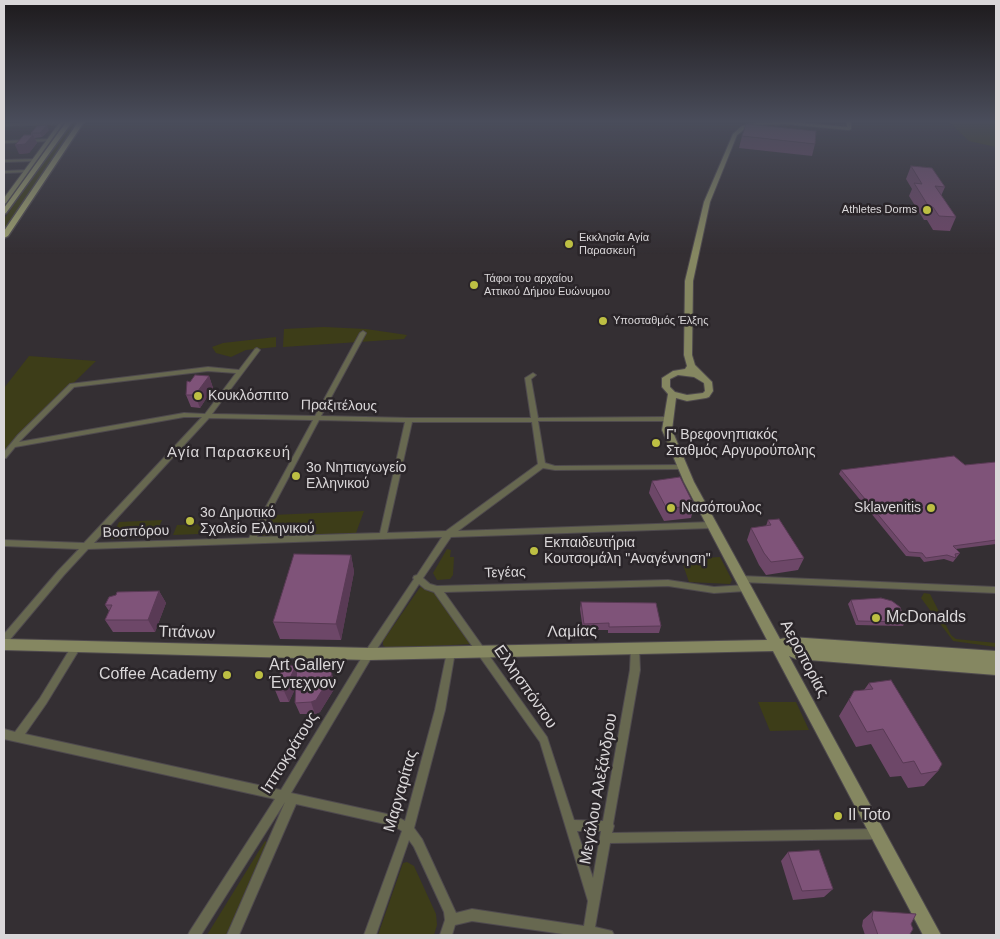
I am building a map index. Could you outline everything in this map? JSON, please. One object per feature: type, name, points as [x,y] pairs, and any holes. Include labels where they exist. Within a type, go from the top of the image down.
[{"type":"main road","points":[[4,212],[35,166]]},
{"type":"main road","points":[[4,236],[51,166]]},
{"type":"street","points":[[4,202],[30,166]]},
{"type":"street","points":[[672,394],[686,398],[701,397],[709,391],[710,387],[691,366],[688,355],[689,281],[707,202],[722,166]]},
{"type":"street","points":[[4,172],[26,171]]},
{"type":"street","points":[[688,238],[698,239]]},
{"type":"street","points":[[251,541],[363,333]]},
{"type":"street","points":[[4,640],[86,546],[212,410],[257,350]]},
{"type":"street","points":[[683,372],[691,369],[691,366]]},
{"type":"street","points":[[4,456],[72,385],[208,369],[240,372]]},
{"type":"street","points":[[683,372],[703,378]]},
{"type":"street","name":"Αεροπορίας","points":[[683,372],[670,375],[664,381],[672,394],[668,435],[682,467],[932,935]]},
{"type":"street","points":[[533,375],[528,378],[542,465],[561,468],[682,467]]},
{"type":"street","name":"Πραξιτέλους","points":[[13,445],[176,416],[409,420],[668,420]]},
{"type":"street","points":[[384,536],[409,420]]},
{"type":"street","name":"Ιπποκράτους","points":[[194,935],[288,797],[370,653],[449,533],[542,465]]},
{"type":"street","name":"Βοσπόρου","points":[[4,543],[86,546],[712,525]]},
{"type":"street","points":[[418,578],[428,587],[437,589]]},
{"type":"street","name":"Τεγέας","points":[[437,589],[668,582],[714,590],[743,584],[996,590]]},
{"type":"street","name":"Ελλησπόντου","points":[[437,589],[544,740],[594,898]]},
{"type":"street","name":"Λαμίας","points":[[370,653],[777,646],[800,643],[996,657]]},
{"type":"street","name":"Τιτάνων","points":[[4,645],[370,653]]},
{"type":"street","points":[[17,737],[52,688],[76,646]]},
{"type":"street","name":"Λαμίας","points":[[777,646],[796,653],[996,669]]},
{"type":"street","name":"Μεγάλου Αλεξάνδρου","points":[[588,934],[609,826],[635,670],[635,647]]},
{"type":"street","name":"Μαργαρίτας","points":[[370,935],[408,829],[440,710],[452,652]]},
{"type":"street","points":[[4,734],[396,821],[408,829],[418,843],[450,912],[451,920],[446,935]]},
{"type":"street","points":[[233,935],[288,797]]},
{"type":"street","points":[[571,825],[609,826]]},
{"type":"street","points":[[606,838],[878,834]]},
{"type":"street","points":[[451,920],[472,915],[588,934],[608,935]]},
{"type":"shaded area","points":[[41,166],[47,166],[4,229],[4,219]]},
{"type":"shaded area","points":[[324,327],[366,329],[407,335],[404,339],[283,347],[284,329]]},
{"type":"shaded area","points":[[276,337],[276,347],[246,350],[231,357],[216,353],[212,347],[223,343]]},
{"type":"shaded area","points":[[29,356],[96,361],[4,451],[4,388]]},
{"type":"shaded area","points":[[364,511],[356,533],[262,536],[272,515]]},
{"type":"shaded area","points":[[162,520],[155,537],[111,539],[119,522]]},
{"type":"shaded area","points":[[203,524],[199,534],[173,535],[177,525]]},
{"type":"shaded area","points":[[447,549],[451,550],[450,557],[454,557],[453,575],[450,579],[437,580],[433,573]]},
{"type":"shaded area","points":[[720,557],[732,580],[730,584],[689,582],[681,559]]},
{"type":"shaded area","points":[[421,586],[430,592],[436,591],[473,644],[386,648],[383,645],[383,641]]},
{"type":"shaded area","points":[[924,593],[930,594],[951,635],[956,639],[996,643],[996,647],[953,641],[921,598]]},
{"type":"shaded area","points":[[758,702],[796,702],[809,730],[770,731]]},
{"type":"shaded area","points":[[265,841],[267,842],[226,935],[207,935]]},
{"type":"shaded area","points":[[407,862],[414,866],[436,914],[437,925],[434,935],[378,935],[403,863]]},
{"type":"building","points":[[911,166],[932,168],[945,187],[935,186],[956,217],[939,216],[933,207],[929,207],[914,183],[922,184]]},
{"type":"building","points":[[195,375],[209,376],[195,395],[186,395],[187,381],[190,382]]},
{"type":"building","name":"Sklavenitis","points":[[954,456],[965,465],[996,462],[996,540],[953,546],[960,553],[955,554],[956,558],[947,555],[926,558],[922,553],[909,552],[841,470]]},
{"type":"building","points":[[680,477],[694,505],[667,509],[652,481]]},
{"type":"building","points":[[779,519],[804,558],[771,562],[764,553],[751,528],[771,525],[768,520]]},
{"type":"building","points":[[294,554],[351,555],[336,624],[273,622]]},
{"type":"building","points":[[159,591],[148,620],[105,620],[112,605],[105,605],[109,597],[116,595],[117,592]]},
{"type":"building","name":"McDonalds","points":[[881,598],[892,601],[900,607],[905,622],[858,621],[851,600]]},
{"type":"building","points":[[581,602],[656,603],[661,626],[609,627],[609,623],[584,624]]},
{"type":"building","points":[[296,665],[284,691],[275,690],[282,667]]},
{"type":"building","points":[[297,665],[327,666],[330,670],[332,674],[316,700],[295,703]]},
{"type":"building","points":[[891,680],[942,764],[938,771],[921,774],[914,761],[903,763],[883,729],[867,732],[849,700],[854,691],[873,689],[869,683]]},
{"type":"building","points":[[819,850],[833,889],[802,891],[788,852]]},
{"type":"building","points":[[873,911],[916,914],[911,924],[913,929],[911,935],[878,935],[872,918]]},
{"type":"place","name":"Athletes Dorms","points":[[927,210]]},
{"type":"place","name":"Εκκλησία Αγία Παρασκευή","points":[[569,244]]},
{"type":"place","name":"Τάφοι του αρχαίου Αττικού Δήμου Ευώνυμου","points":[[474,285]]},
{"type":"place","name":"Υποσταθμός Έλξης","points":[[603,321]]},
{"type":"place","name":"Κουκλόσπιτο","points":[[198,396]]},
{"type":"place","name":"Γ' Βρεφονηπιακός Σταθμός Αργυρούπολης","points":[[656,443]]},
{"type":"place","name":"3ο Νηπιαγωγείο Ελληνικού","points":[[296,476]]},
{"type":"place","name":"Νασόπουλος","points":[[671,508]]},
{"type":"place","name":"Sklavenitis","points":[[931,508]]},
{"type":"place","name":"3ο Δημοτικό Σχολείο Ελληνικού","points":[[190,521]]},
{"type":"place","name":"Εκπαιδευτήρια Κουτσομάλη \"Αναγέννηση\"","points":[[534,551]]},
{"type":"place","name":"McDonalds","points":[[876,618]]},
{"type":"place","name":"Coffee Academy","points":[[227,675]]},
{"type":"place","name":"Art Gallery Έντεχνον","points":[[259,675]]},
{"type":"place","name":"Il Toto","points":[[838,816]]},
{"type":"district","name":"Αγία Παρασκευή","points":[[229,453]]}]
